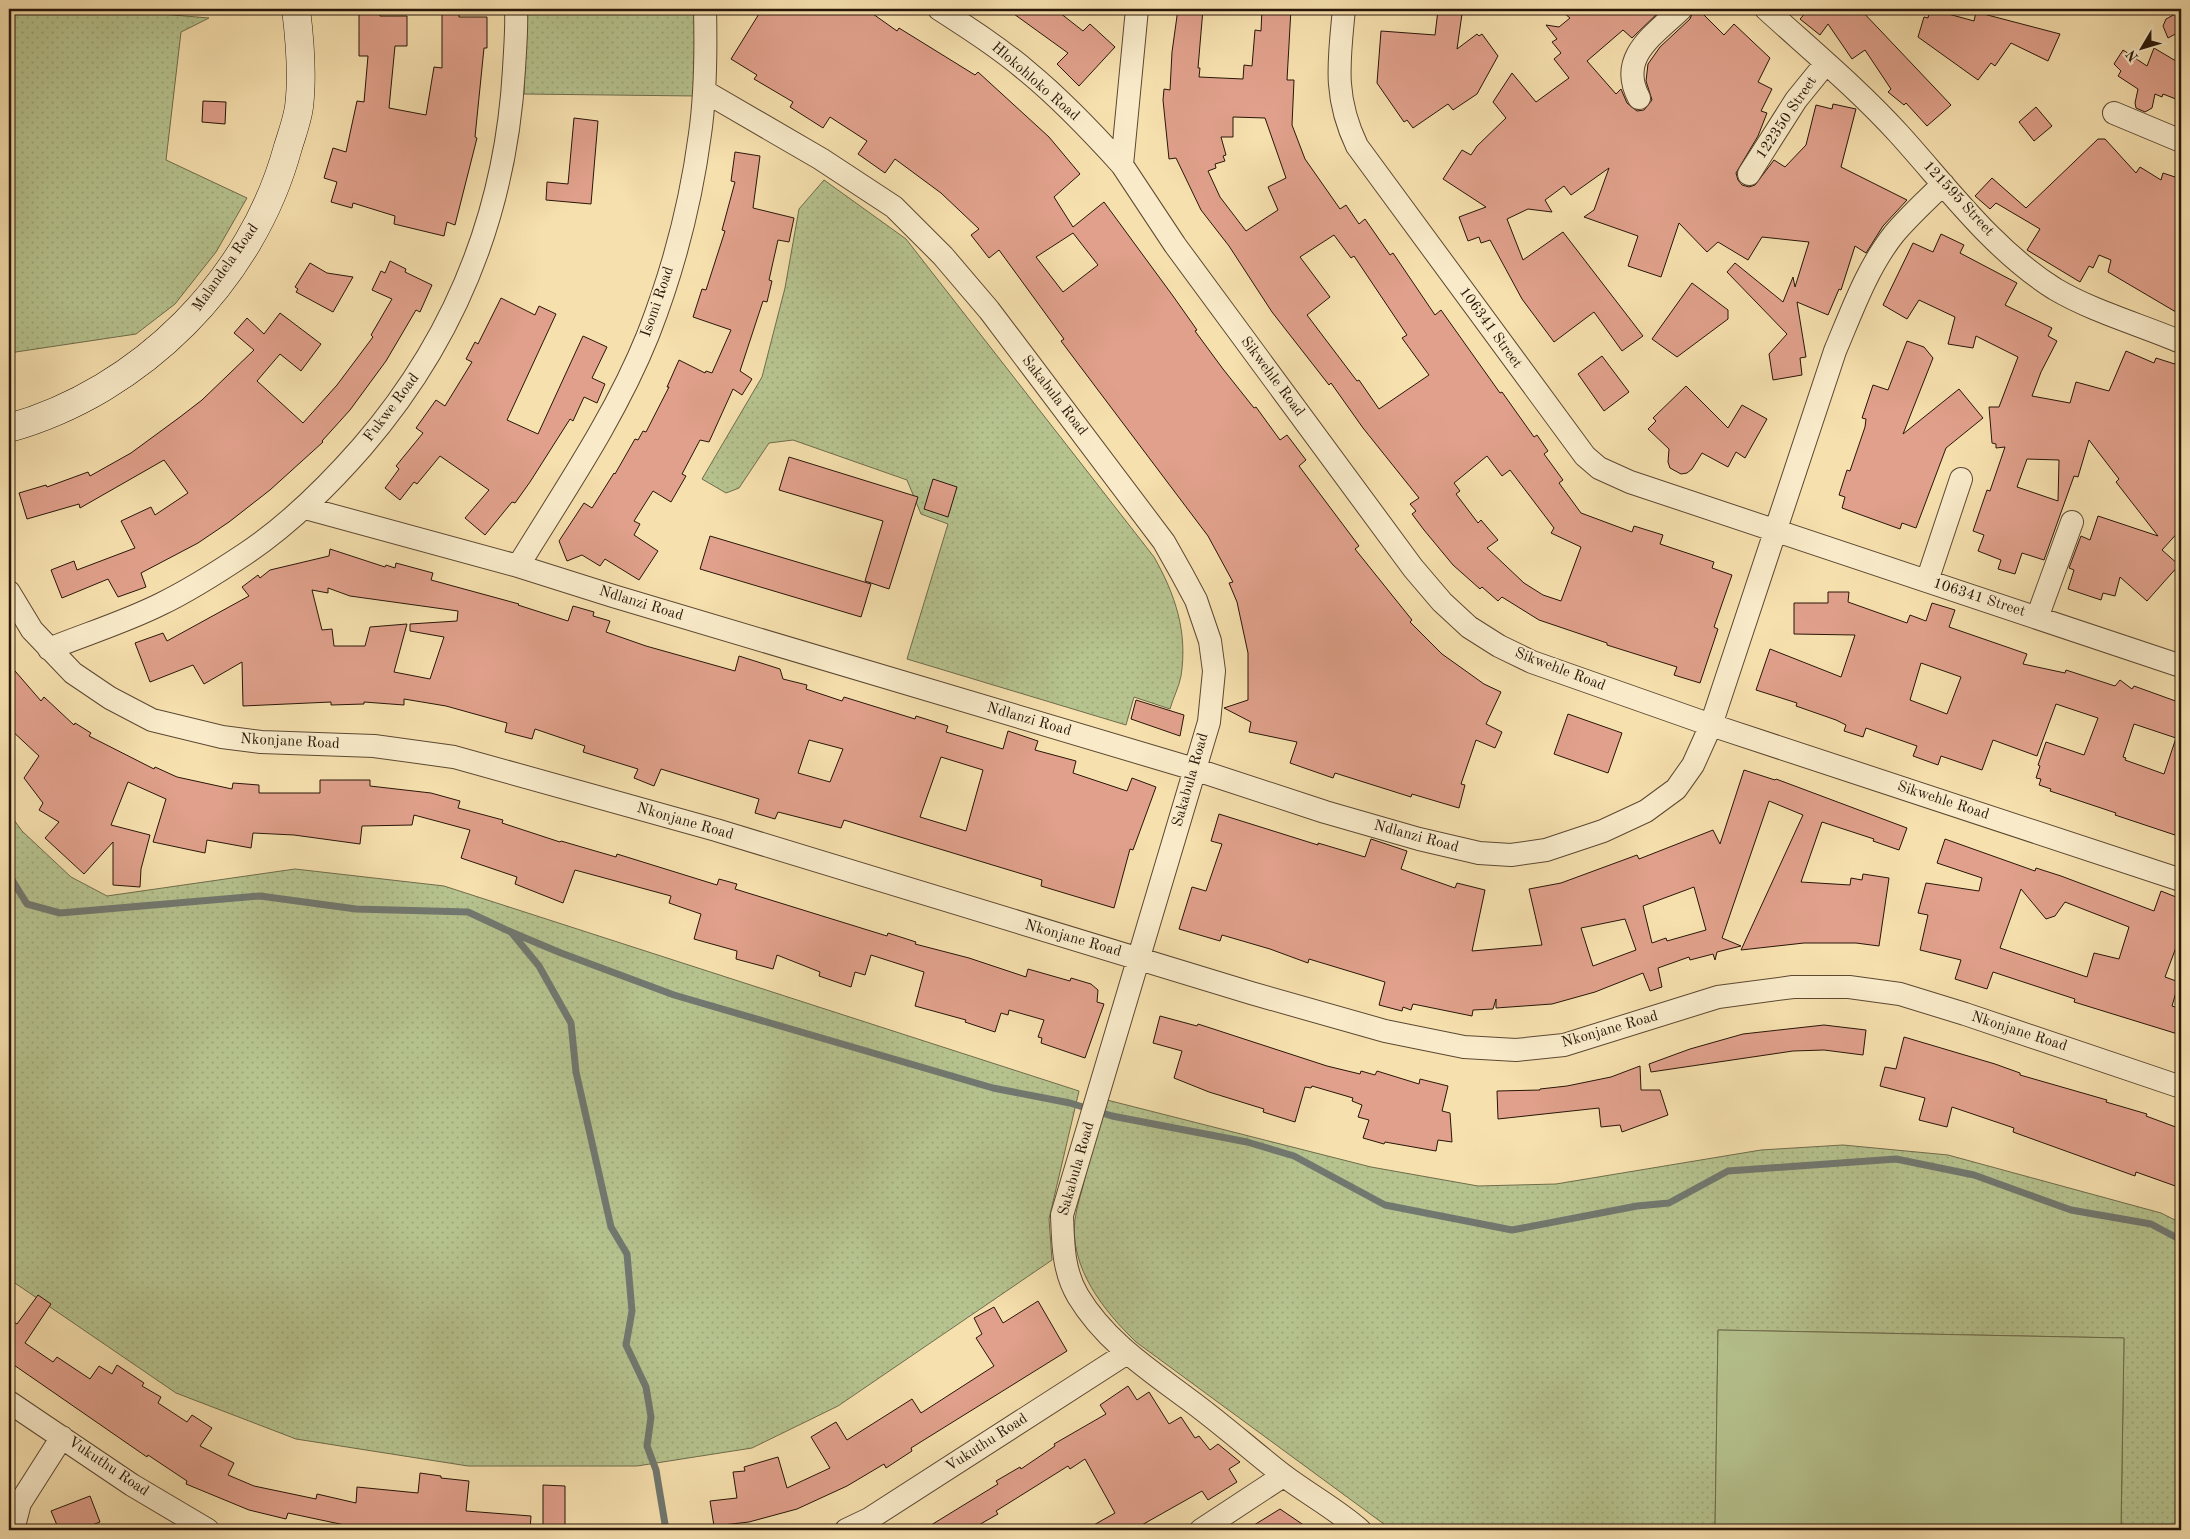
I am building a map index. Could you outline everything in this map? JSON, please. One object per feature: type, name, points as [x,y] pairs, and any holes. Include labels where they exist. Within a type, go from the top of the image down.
[{"type":"main road","name":"Malandela Road","points":[[9,428],[70,405],[117,379],[159,349],[198,310],[232,265],[262,217],[282,171],[299,108],[300,48],[296,9]]},
{"type":"street","name":"Fukwe Road","points":[[49,649],[160,605],[246,553],[305,508],[332,482],[401,399],[432,353],[474,267],[492,211],[505,153],[512,97],[516,9]]},
{"type":"street","name":"Isomi Road","points":[[518,566],[592,445],[648,335],[671,268],[685,213],[700,133],[706,66],[705,9]]},
{"type":"street","name":"Hlokohloko Road","points":[[938,9],[984,38],[1028,72],[1056,97],[1122,165]]},
{"type":"street","points":[[1122,165],[1137,9]]},
{"type":"street","name":"106341 Street","points":[[1344,9],[1338,73],[1347,125],[1357,146],[1585,456],[1599,468],[1612,475],[1776,531],[2181,666]]},
{"type":"street","points":[[1639,98],[1632,86],[1632,64],[1645,45],[1681,9]]},
{"type":"street","name":"121595 Street","points":[[1766,9],[1898,132],[1942,184],[1989,234],[2028,268],[2056,289],[2087,304],[2181,342]]},
{"type":"street","name":"122350 Street","points":[[1749,174],[1796,100],[1826,63]]},
{"type":"street","name":"Sakabula Road","points":[[704,91],[821,159],[894,208],[922,233],[988,310],[1164,542],[1196,600],[1210,641],[1214,671],[1209,722],[1062,1215],[1063,1250],[1068,1275],[1078,1296],[1106,1334],[1127,1353],[1215,1419],[1283,1476],[1360,1530]]},
{"type":"street","points":[[2114,113],[2181,140]]},
{"type":"street","name":"Sikwehle Road","points":[[1122,165],[1181,253],[1413,568],[1442,602],[1469,627],[1499,646],[1532,662],[1711,726],[2181,880]]},
{"type":"street","points":[[1711,726],[1836,351],[1869,274],[1894,234],[1942,184]]},
{"type":"street","points":[[1927,581],[1961,478]]},
{"type":"street","name":"Ndlanzi Road","points":[[305,508],[518,566],[622,599],[1194,769],[1325,812],[1419,840],[1479,853],[1510,855],[1546,850],[1603,831],[1646,811],[1676,789],[1693,765],[1711,726]]},
{"type":"street","points":[[2037,618],[2072,522]]},
{"type":"street","name":"Nkonjane Road","points":[[9,592],[32,630],[73,673],[110,698],[152,720],[222,737],[262,742],[374,746],[454,757],[716,830],[1251,993],[1385,1031],[1464,1048],[1516,1050],[1564,1045],[1718,998],[1792,987],[1849,987],[1909,997],[2181,1087]]},
{"type":"street","name":"Vukuthu Road","points":[[846,1530],[869,1519],[1127,1353]]},
{"type":"street","name":"Vukuthu Road","points":[[9,1402],[132,1485],[208,1530]]},
{"type":"street","points":[[13,1530],[20,1503],[62,1437]]},
{"type":"street","points":[[1201,1530],[1283,1476]]},
{"type":"green space","points":[[9,9],[143,9],[161,14],[209,18],[181,32],[166,160],[247,198],[216,252],[175,304],[136,334],[9,353]]},
{"type":"green space","points":[[527,9],[696,9],[696,96],[524,94]]},
{"type":"green space","points":[[824,180],[906,239],[1154,557],[1174,599],[1183,644],[1181,676],[1170,709],[1134,697],[1126,725],[907,659],[948,524],[921,514],[907,480],[793,440],[769,443],[739,488],[726,493],[702,479],[762,377],[785,288],[799,209]]},
{"type":"green space","points":[[9,813],[22,831],[71,877],[107,896],[295,869],[444,886],[1079,1091],[1049,1219],[1052,1260],[838,1406],[752,1448],[637,1466],[468,1466],[296,1439],[176,1393],[9,1279]]},
{"type":"green space","points":[[1107,1100],[1371,1167],[1478,1186],[1556,1184],[1761,1150],[1843,1145],[1948,1155],[2161,1213],[2181,1223],[2181,1530],[2121,1530],[2124,1338],[1718,1330],[1715,1530],[1392,1530],[1136,1342],[1112,1317],[1091,1287],[1078,1255],[1075,1219],[1092,1149]]},
{"type":"green space","points":[[1718,1330],[2124,1338],[2121,1530],[1715,1530]]},
{"type":"building","points":[[762,9],[866,9],[897,31],[899,28],[975,75],[978,72],[1049,137],[1080,174],[1054,197],[1073,227],[1104,202],[1173,296],[1197,330],[1195,331],[1223,369],[1254,408],[1256,407],[1280,440],[1287,435],[1306,460],[1299,466],[1359,546],[1355,549],[1412,620],[1410,622],[1442,654],[1484,684],[1501,692],[1486,724],[1502,732],[1495,748],[1476,740],[1461,784],[1465,785],[1459,808],[1412,794],[1411,797],[1335,773],[1333,778],[1290,763],[1297,742],[1249,732],[1251,722],[1224,708],[1248,700],[1248,653],[1237,602],[1229,583],[1233,582],[1208,536],[1061,341],[1064,339],[999,250],[989,258],[971,235],[979,229],[941,193],[895,159],[885,173],[858,154],[867,141],[830,117],[823,128],[790,107],[793,102],[754,79],[757,75],[731,59]],"holes":[[[1073,233],[1098,265],[1063,292],[1036,257]]]},
{"type":"building","points":[[1007,9],[1055,9],[1083,31],[1090,24],[1115,47],[1079,86],[1057,64],[1068,53]]},
{"type":"building","points":[[1178,9],[1203,9],[1198,68],[1200,68],[1199,77],[1243,79],[1244,65],[1252,66],[1255,30],[1261,31],[1262,9],[1291,9],[1287,80],[1294,80],[1292,125],[1305,159],[1340,209],[1346,205],[1359,224],[1365,219],[1390,255],[1393,253],[1435,315],[1441,310],[1500,393],[1502,392],[1534,437],[1537,435],[1548,451],[1544,454],[1563,480],[1559,483],[1581,513],[1632,532],[1634,526],[1663,535],[1660,544],[1714,562],[1712,568],[1732,575],[1714,627],[1718,629],[1700,683],[1674,675],[1677,667],[1607,645],[1607,643],[1539,620],[1502,597],[1498,601],[1482,587],[1480,589],[1453,565],[1412,514],[1416,511],[1410,504],[1419,498],[1363,428],[1331,383],[1329,385],[1272,312],[1229,246],[1201,210],[1176,158],[1169,159],[1163,100],[1164,89],[1170,90],[1172,52]],"holes":[[[1233,117],[1265,118],[1286,178],[1268,187],[1278,210],[1246,231],[1220,197],[1208,171],[1216,168],[1215,164],[1225,161],[1223,156],[1226,155],[1221,137],[1233,137]],[[1334,235],[1351,258],[1354,256],[1407,335],[1402,338],[1429,375],[1379,409],[1359,380],[1357,381],[1307,315],[1330,297],[1300,257]],[[1487,456],[1502,476],[1510,470],[1554,528],[1551,533],[1581,547],[1561,601],[1543,595],[1524,583],[1487,548],[1498,540],[1481,520],[1478,523],[1456,494],[1460,491],[1454,483]]]},
{"type":"building","points":[[1559,9],[1662,9],[1632,38],[1623,30],[1587,61],[1616,94],[1621,89],[1627,103],[1637,111],[1644,110],[1652,100],[1646,81],[1648,64],[1660,47],[1690,19],[1694,9],[1698,9],[1724,35],[1734,24],[1770,58],[1758,82],[1772,89],[1761,111],[1767,113],[1758,136],[1736,173],[1742,185],[1749,187],[1755,185],[1774,160],[1785,167],[1806,145],[1816,105],[1832,109],[1833,104],[1856,109],[1841,167],[1907,200],[1883,226],[1866,253],[1855,246],[1841,290],[1839,289],[1828,315],[1797,302],[1806,357],[1800,358],[1802,375],[1773,380],[1769,354],[1787,334],[1727,272],[1735,263],[1783,302],[1793,277],[1795,287],[1809,242],[1762,237],[1748,260],[1718,242],[1707,252],[1679,223],[1661,277],[1628,266],[1638,236],[1584,217],[1594,210],[1609,168],[1571,195],[1564,186],[1545,200],[1552,212],[1528,209],[1507,219],[1523,260],[1563,232],[1643,336],[1622,351],[1594,312],[1554,342],[1522,299],[1490,240],[1481,243],[1479,237],[1468,241],[1459,217],[1486,207],[1443,179],[1462,150],[1471,155],[1477,146],[1506,118],[1493,102],[1512,73],[1536,102],[1569,78],[1554,59],[1561,53],[1552,42],[1557,39],[1546,25],[1559,27],[1570,18]]},
{"type":"building","points":[[1809,9],[1860,9],[1951,105],[1927,126],[1906,103],[1904,105],[1888,92],[1891,89],[1865,50],[1852,59],[1828,24],[1820,35],[1800,19]]},
{"type":"building","points":[[1930,9],[1974,21],[1976,12],[2060,34],[2048,61],[2011,43],[1995,66],[1991,63],[1978,80],[1918,37],[1924,17],[1928,18]]},
{"type":"building","points":[[1438,10],[1462,14],[1457,49],[1477,34],[1479,36],[1482,34],[1498,56],[1477,94],[1453,110],[1448,104],[1413,128],[1407,120],[1404,122],[1377,83],[1381,31],[1435,35]]},
{"type":"building","points":[[359,11],[380,11],[380,16],[407,16],[407,46],[395,46],[389,108],[426,115],[434,67],[442,68],[442,13],[459,13],[459,17],[487,17],[487,48],[484,48],[475,137],[477,138],[455,225],[447,222],[444,236],[394,224],[395,216],[353,203],[352,208],[331,202],[337,182],[324,178],[333,148],[346,152],[357,101],[364,102],[368,56],[359,56]]},
{"type":"building","points":[[2181,11],[2181,31],[2168,38],[2163,26],[2166,19]]},
{"type":"building","points":[[2154,48],[2181,64],[2181,101],[2163,94],[2162,97],[2155,94],[2152,108],[2145,112],[2136,108],[2135,103],[2138,89],[2118,76],[2121,71],[2114,64],[2123,50],[2147,66]]},
{"type":"building","points":[[203,101],[226,102],[225,124],[202,122]]},
{"type":"building","points":[[2036,107],[2052,126],[2034,141],[2019,122]]},
{"type":"building","points":[[574,118],[598,121],[591,204],[546,200],[547,182],[568,184]]},
{"type":"building","points":[[2098,139],[2105,139],[2136,173],[2140,167],[2161,180],[2163,173],[2181,179],[2181,315],[2108,272],[2111,260],[2099,255],[2093,268],[2089,266],[2080,282],[2027,250],[2040,229],[1996,203],[1990,209],[1975,196],[1992,178],[2026,208]]},
{"type":"building","points":[[735,152],[760,156],[753,208],[794,218],[789,242],[778,240],[769,280],[772,281],[767,302],[763,301],[740,371],[752,379],[742,395],[733,389],[709,442],[700,440],[682,474],[686,476],[671,502],[653,491],[634,521],[640,524],[634,535],[658,551],[639,580],[605,559],[600,566],[582,555],[567,561],[559,541],[584,503],[592,508],[615,474],[635,439],[638,440],[643,431],[646,432],[669,387],[667,387],[679,360],[705,373],[706,371],[712,373],[731,330],[693,317],[702,289],[706,290],[725,231],[722,230],[735,182],[731,181]]},
{"type":"building","points":[[1941,234],[1964,245],[1960,253],[2017,283],[2005,305],[2052,328],[2048,336],[2057,341],[2041,372],[2032,396],[2070,403],[2076,382],[2109,391],[2126,351],[2154,363],[2156,358],[2181,366],[2178,375],[2181,376],[2181,529],[2162,550],[2179,565],[2147,601],[2120,577],[2115,596],[2103,593],[2101,600],[2068,589],[2074,570],[2069,568],[2081,536],[2090,540],[2098,516],[2158,536],[2116,482],[2119,479],[2089,440],[2078,477],[2074,476],[2044,560],[2022,553],[2015,574],[1998,569],[2001,560],[1978,551],[1984,535],[1973,531],[1987,490],[1990,491],[2005,447],[1996,448],[1996,444],[1992,443],[1989,407],[1999,407],[2018,357],[1976,336],[1973,348],[1948,344],[1955,317],[1919,300],[1907,319],[1883,305],[1913,243],[1933,252]],"holes":[[[2027,459],[2059,460],[2058,501],[2017,487]]]},
{"type":"building","points":[[390,261],[406,269],[405,272],[432,285],[420,312],[416,310],[386,361],[350,410],[323,442],[270,490],[229,522],[198,543],[141,573],[146,587],[118,597],[108,579],[62,598],[51,570],[74,561],[77,570],[135,548],[121,521],[151,507],[155,515],[188,493],[164,460],[80,508],[79,504],[27,519],[19,493],[46,485],[47,487],[88,472],[90,476],[131,453],[180,417],[202,400],[254,350],[234,333],[247,318],[264,334],[280,313],[321,344],[301,371],[280,354],[257,381],[303,423],[337,385],[373,337],[371,335],[392,299],[372,290],[381,271],[385,273]]},
{"type":"building","points":[[310,263],[327,273],[353,277],[333,312],[296,292],[298,289],[295,287]]},
{"type":"building","points":[[1692,283],[1728,310],[1728,319],[1677,357],[1652,339]]},
{"type":"building","points":[[501,298],[535,315],[539,306],[556,314],[507,420],[538,434],[583,336],[607,347],[592,378],[605,384],[597,403],[584,397],[573,421],[570,419],[515,503],[512,502],[485,535],[465,518],[489,490],[440,456],[417,484],[414,482],[400,500],[385,488],[399,469],[396,466],[423,433],[416,428],[436,400],[445,406],[472,362],[466,359],[475,342],[478,344]]},
{"type":"building","points":[[1907,341],[1924,347],[1933,358],[1903,434],[1959,389],[1983,418],[1946,448],[1916,528],[1902,523],[1900,529],[1842,508],[1845,497],[1839,495],[1847,470],[1850,471],[1865,427],[1866,419],[1862,418],[1873,385],[1888,390]]},
{"type":"building","points":[[1602,356],[1629,392],[1604,411],[1578,374]]},
{"type":"building","points":[[1686,386],[1728,428],[1742,405],[1767,419],[1745,458],[1736,452],[1728,467],[1702,453],[1692,469],[1687,473],[1681,474],[1670,468],[1668,462],[1669,449],[1648,429],[1656,421],[1653,418]]},
{"type":"building","points":[[789,457],[918,497],[889,589],[865,581],[883,521],[779,490]]},
{"type":"building","points":[[933,479],[957,487],[948,517],[924,509]]},
{"type":"building","points":[[710,536],[871,584],[861,617],[700,569]]},
{"type":"building","points":[[330,549],[385,567],[386,565],[395,568],[396,563],[433,573],[431,580],[519,604],[568,621],[573,606],[594,612],[593,616],[610,621],[606,632],[646,646],[735,671],[739,656],[780,669],[783,679],[807,685],[806,689],[842,701],[844,697],[915,719],[916,716],[948,726],[946,732],[1003,749],[1008,731],[1038,741],[1035,750],[1076,761],[1073,773],[1127,791],[1132,778],[1156,787],[1133,850],[1130,849],[1114,908],[1041,886],[1042,880],[844,820],[841,828],[778,812],[775,819],[755,813],[759,799],[661,769],[654,786],[634,778],[638,769],[583,752],[585,746],[535,729],[532,739],[505,732],[507,723],[446,706],[404,699],[404,705],[364,702],[364,704],[331,705],[331,702],[243,706],[242,662],[204,684],[193,665],[150,682],[135,643],[163,633],[167,641],[249,596],[242,587],[258,575],[260,578],[270,570],[329,556]],"holes":[[[328,588],[350,596],[458,611],[457,621],[410,624],[410,631],[444,637],[430,679],[394,672],[407,624],[370,627],[365,646],[334,646],[332,629],[322,630],[312,590],[328,593]],[[809,740],[843,749],[830,782],[798,773]],[[941,757],[983,770],[966,831],[920,817]]]},
{"type":"building","points":[[1828,592],[1849,592],[1848,602],[1907,623],[1910,615],[1926,621],[1932,603],[1955,610],[1949,627],[2027,654],[2023,664],[2065,673],[2066,670],[2115,686],[2120,680],[2132,689],[2134,686],[2181,703],[2181,837],[2115,815],[2116,813],[2050,791],[2051,789],[2039,785],[2041,779],[2036,778],[2040,766],[2038,765],[2046,742],[2084,755],[2098,718],[2056,704],[2037,756],[1993,740],[1982,770],[1941,756],[1938,765],[1913,756],[1917,746],[1866,728],[1863,737],[1844,731],[1846,725],[1836,720],[1796,706],[1797,703],[1756,690],[1770,649],[1841,677],[1855,635],[1794,634],[1794,603],[1828,603]],"holes":[[[1921,663],[1961,677],[1947,714],[1910,700]],[[2134,724],[2176,738],[2164,774],[2125,760],[2126,758],[2123,757]]]},
{"type":"building","points":[[9,664],[41,701],[44,697],[74,725],[75,723],[91,733],[89,736],[154,769],[155,767],[177,777],[232,789],[233,783],[259,785],[259,793],[320,793],[320,780],[370,780],[370,786],[431,793],[460,801],[458,808],[503,820],[502,823],[560,842],[616,857],[617,854],[717,885],[719,879],[737,884],[735,889],[887,936],[888,933],[916,942],[915,944],[969,958],[1026,977],[1028,969],[1070,981],[1071,978],[1091,984],[1098,990],[1097,1002],[1104,1004],[1085,1058],[1041,1043],[1042,1038],[1038,1037],[1044,1020],[1009,1010],[1008,1015],[1001,1013],[995,1032],[965,1022],[966,1020],[915,1006],[924,972],[871,955],[865,975],[855,972],[851,987],[819,976],[820,972],[777,955],[773,969],[736,959],[737,951],[694,939],[701,914],[669,903],[671,896],[575,870],[563,903],[515,884],[517,877],[461,858],[470,830],[414,815],[412,825],[362,826],[360,844],[294,835],[253,833],[251,848],[207,840],[205,853],[153,842],[166,799],[128,782],[111,825],[150,835],[141,869],[140,887],[113,885],[113,842],[84,874],[45,838],[59,822],[39,810],[43,803],[24,778],[39,756],[9,728]]},
{"type":"building","points":[[1136,700],[1184,715],[1180,736],[1131,719]]},
{"type":"building","points":[[1568,714],[1622,733],[1608,773],[1554,754]]},
{"type":"building","points":[[1744,770],[1776,779],[1907,828],[1899,850],[1873,841],[1874,839],[1822,822],[1801,882],[1850,885],[1851,878],[1862,880],[1863,874],[1889,878],[1879,946],[1856,943],[1804,943],[1741,950],[1803,815],[1769,801],[1722,938],[1741,946],[1717,952],[1715,960],[1713,954],[1690,960],[1689,957],[1658,968],[1662,987],[1650,991],[1643,973],[1595,992],[1552,1004],[1496,1008],[1496,999],[1493,1009],[1473,1010],[1472,1016],[1413,1004],[1411,1010],[1403,1007],[1402,1011],[1379,1005],[1385,982],[1309,959],[1308,963],[1270,949],[1222,935],[1220,941],[1179,929],[1192,887],[1206,891],[1222,844],[1211,841],[1219,814],[1318,845],[1318,843],[1365,857],[1371,839],[1407,851],[1401,869],[1455,888],[1457,883],[1485,890],[1472,951],[1542,945],[1529,889],[1561,883],[1637,855],[1639,859],[1713,830],[1720,844]],"holes":[[[1694,887],[1706,930],[1667,941],[1666,938],[1652,943],[1643,906]],[[1625,919],[1636,950],[1593,966],[1581,928]]]},
{"type":"building","points":[[1945,839],[2035,871],[2036,868],[2061,876],[2154,911],[2161,891],[2181,899],[2181,934],[2165,977],[2179,982],[2172,1006],[2181,1009],[2181,1035],[2074,1002],[2075,999],[1993,972],[1987,989],[1955,979],[1961,960],[1920,950],[1928,915],[1918,913],[1926,883],[1979,891],[1982,878],[1937,863]],"holes":[[[2021,889],[2046,919],[2055,916],[2065,902],[2129,927],[2119,959],[2094,953],[2087,977],[2000,948]]]},
{"type":"building","points":[[1160,1016],[1197,1026],[1198,1024],[1327,1066],[1360,1074],[1361,1071],[1375,1075],[1377,1071],[1419,1084],[1420,1079],[1448,1086],[1442,1111],[1450,1113],[1452,1142],[1438,1140],[1436,1151],[1385,1142],[1384,1144],[1363,1138],[1369,1120],[1358,1117],[1362,1105],[1352,1101],[1353,1098],[1312,1086],[1311,1088],[1305,1087],[1295,1122],[1263,1112],[1264,1109],[1209,1092],[1174,1078],[1182,1051],[1153,1043]]},
{"type":"building","points":[[1824,1025],[1866,1030],[1863,1055],[1824,1050],[1793,1051],[1651,1072],[1649,1064],[1690,1049],[1743,1034]]},
{"type":"building","points":[[1904,1037],[1995,1064],[2020,1073],[2020,1075],[2107,1100],[2106,1102],[2147,1114],[2146,1116],[2181,1129],[2181,1188],[2136,1172],[2135,1176],[2013,1132],[2014,1128],[1952,1107],[1947,1127],[1919,1120],[1925,1098],[1880,1086],[1885,1067],[1896,1069]]},
{"type":"building","points":[[1640,1066],[1641,1090],[1660,1090],[1668,1115],[1622,1132],[1620,1125],[1601,1127],[1599,1108],[1498,1119],[1497,1091],[1540,1090],[1567,1086],[1611,1077]]},
{"type":"building","points":[[38,1295],[51,1304],[25,1343],[53,1362],[57,1357],[90,1379],[99,1366],[112,1374],[117,1365],[144,1383],[142,1386],[161,1397],[158,1403],[187,1422],[192,1415],[212,1428],[200,1446],[234,1463],[228,1475],[254,1486],[316,1499],[317,1494],[356,1503],[357,1487],[418,1493],[420,1473],[441,1476],[441,1478],[469,1481],[466,1511],[531,1516],[530,1530],[420,1530],[384,1528],[384,1530],[354,1530],[354,1527],[288,1513],[286,1519],[249,1510],[186,1484],[187,1481],[148,1455],[147,1457],[11,1363],[9,1366],[9,1319],[17,1324]]},
{"type":"building","points":[[1038,1301],[1067,1351],[911,1448],[912,1451],[886,1468],[884,1464],[847,1486],[797,1509],[749,1522],[714,1526],[710,1501],[737,1498],[733,1472],[745,1471],[744,1467],[778,1457],[787,1488],[830,1468],[811,1437],[836,1422],[847,1440],[912,1399],[921,1413],[994,1366],[976,1338],[982,1334],[974,1318],[994,1307],[1003,1323]]},
{"type":"building","points":[[1128,1386],[1137,1400],[1149,1392],[1169,1424],[1181,1417],[1195,1438],[1199,1436],[1210,1450],[1218,1444],[1240,1462],[1229,1469],[1237,1482],[1208,1500],[1202,1491],[1133,1530],[1085,1530],[1115,1513],[1085,1459],[1070,1469],[1068,1466],[996,1511],[998,1514],[970,1530],[923,1530],[998,1484],[996,1481],[1020,1467],[1021,1469],[1055,1446],[1054,1444],[1106,1414],[1100,1405]]},
{"type":"building","points":[[543,1485],[565,1486],[565,1530],[543,1530]]},
{"type":"building","points":[[90,1496],[100,1522],[79,1530],[59,1530],[51,1511]]},
{"type":"building","points":[[1280,1509],[1311,1530],[1246,1530]]},
{"type":"waterway","points":[[9,875],[27,904],[60,913],[260,896],[356,909],[468,912],[511,932],[539,966],[571,1023],[576,1072],[611,1227],[627,1254],[632,1311],[626,1345],[646,1387],[651,1417],[647,1446],[656,1470],[666,1530]]},
{"type":"waterway","points":[[511,932],[561,953],[674,995],[993,1088],[1070,1103],[1112,1116],[1247,1142],[1294,1156],[1385,1205],[1512,1230],[1637,1206],[1669,1203],[1728,1171],[1896,1159],[1974,1175],[2071,1210],[2151,1224],[2181,1240]]}]
